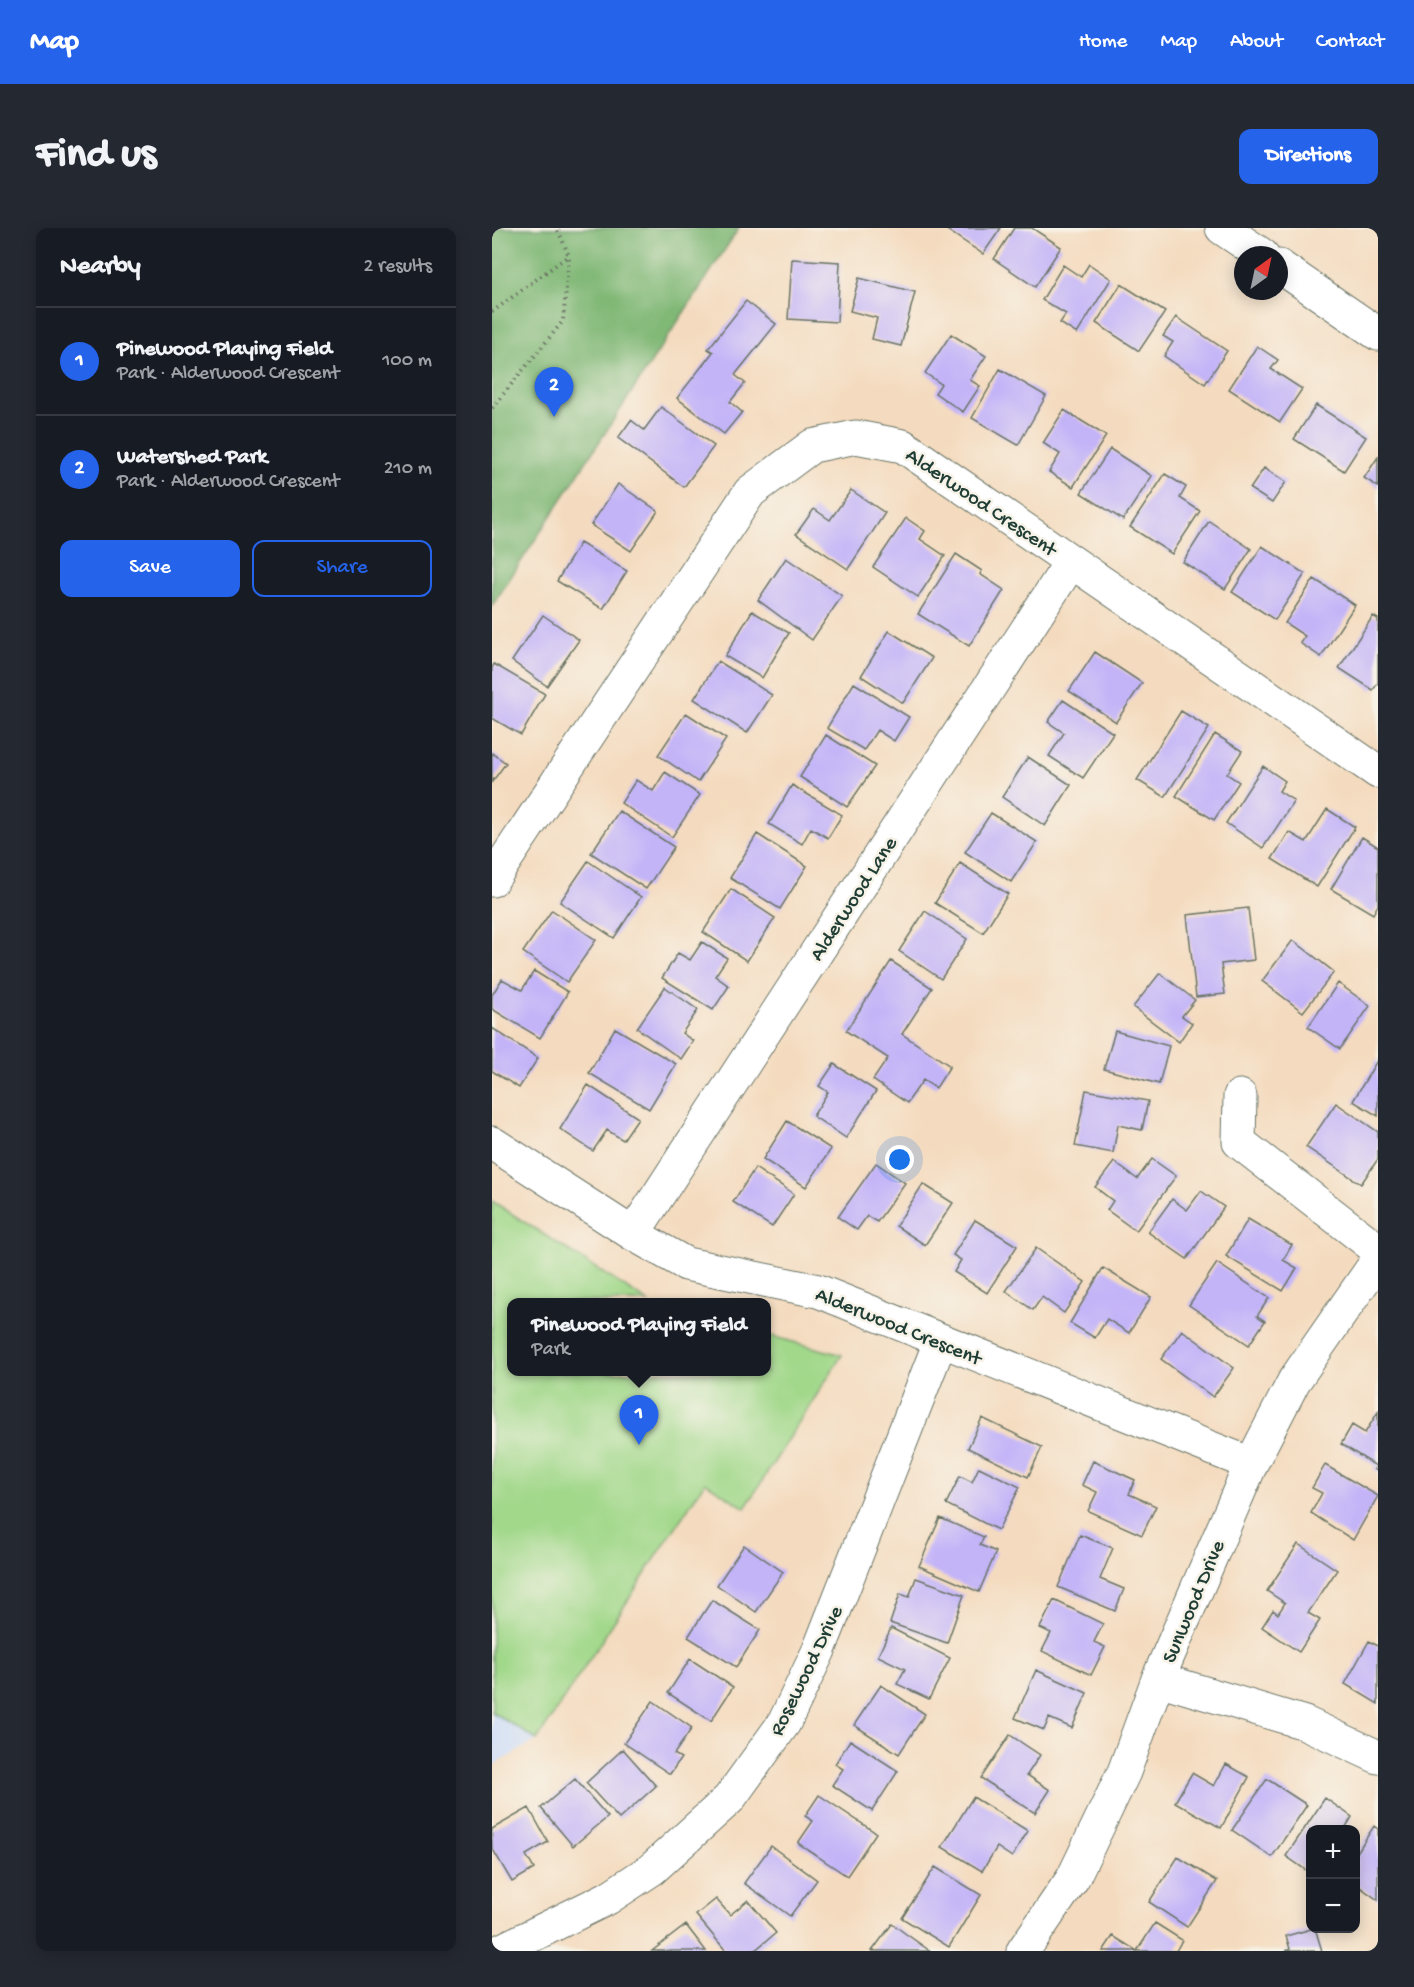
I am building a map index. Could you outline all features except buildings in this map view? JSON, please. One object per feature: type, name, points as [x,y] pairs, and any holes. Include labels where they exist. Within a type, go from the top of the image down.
[{"type":"street","points":[[1222,228],[1249,246]]},
{"type":"street","points":[[1288,273],[1378,334]]},
{"type":"street","name":"Alderwood Crescent","points":[[492,880],[750,492],[812,446],[856,437],[903,446],[1378,772]]},
{"type":"street","name":"Alderwood Lane","points":[[633,1234],[1071,562]]},
{"type":"street","points":[[1240,1096],[1239,1142],[1378,1250]]},
{"type":"street","name":"Alderwood Crescent","points":[[492,1143],[633,1234],[686,1264],[818,1291],[940,1342],[1251,1464]]},
{"type":"street","name":"Sunwood Drive","points":[[1023,1951],[1073,1878],[1124,1772],[1158,1679],[1251,1464],[1294,1381],[1378,1260]]},
{"type":"street","name":"Rosewood Drive","points":[[500,1951],[608,1898],[652,1869],[729,1799],[784,1723],[819,1650],[940,1342]]},
{"type":"street","points":[[1158,1679],[1305,1723],[1378,1757]]},
{"type":"path","points":[[492,408],[563,321],[569,256],[557,228]]},
{"type":"path","points":[[492,312],[569,256]]},
{"type":"shaded area","points":[[492,1712],[537,1740],[492,1766]]},
{"type":"green space","points":[[492,228],[739,228],[492,606]]},
{"type":"green space","points":[[492,1201],[642,1298],[507,1298],[507,1376],[771,1376],[771,1336],[842,1355],[745,1508],[705,1482],[537,1740],[492,1712]]},
{"type":"place","name":"Watershed Park","points":[[554,417]]},
{"type":"place","name":"Pinewood Playing Field","points":[[639,1445]]}]
